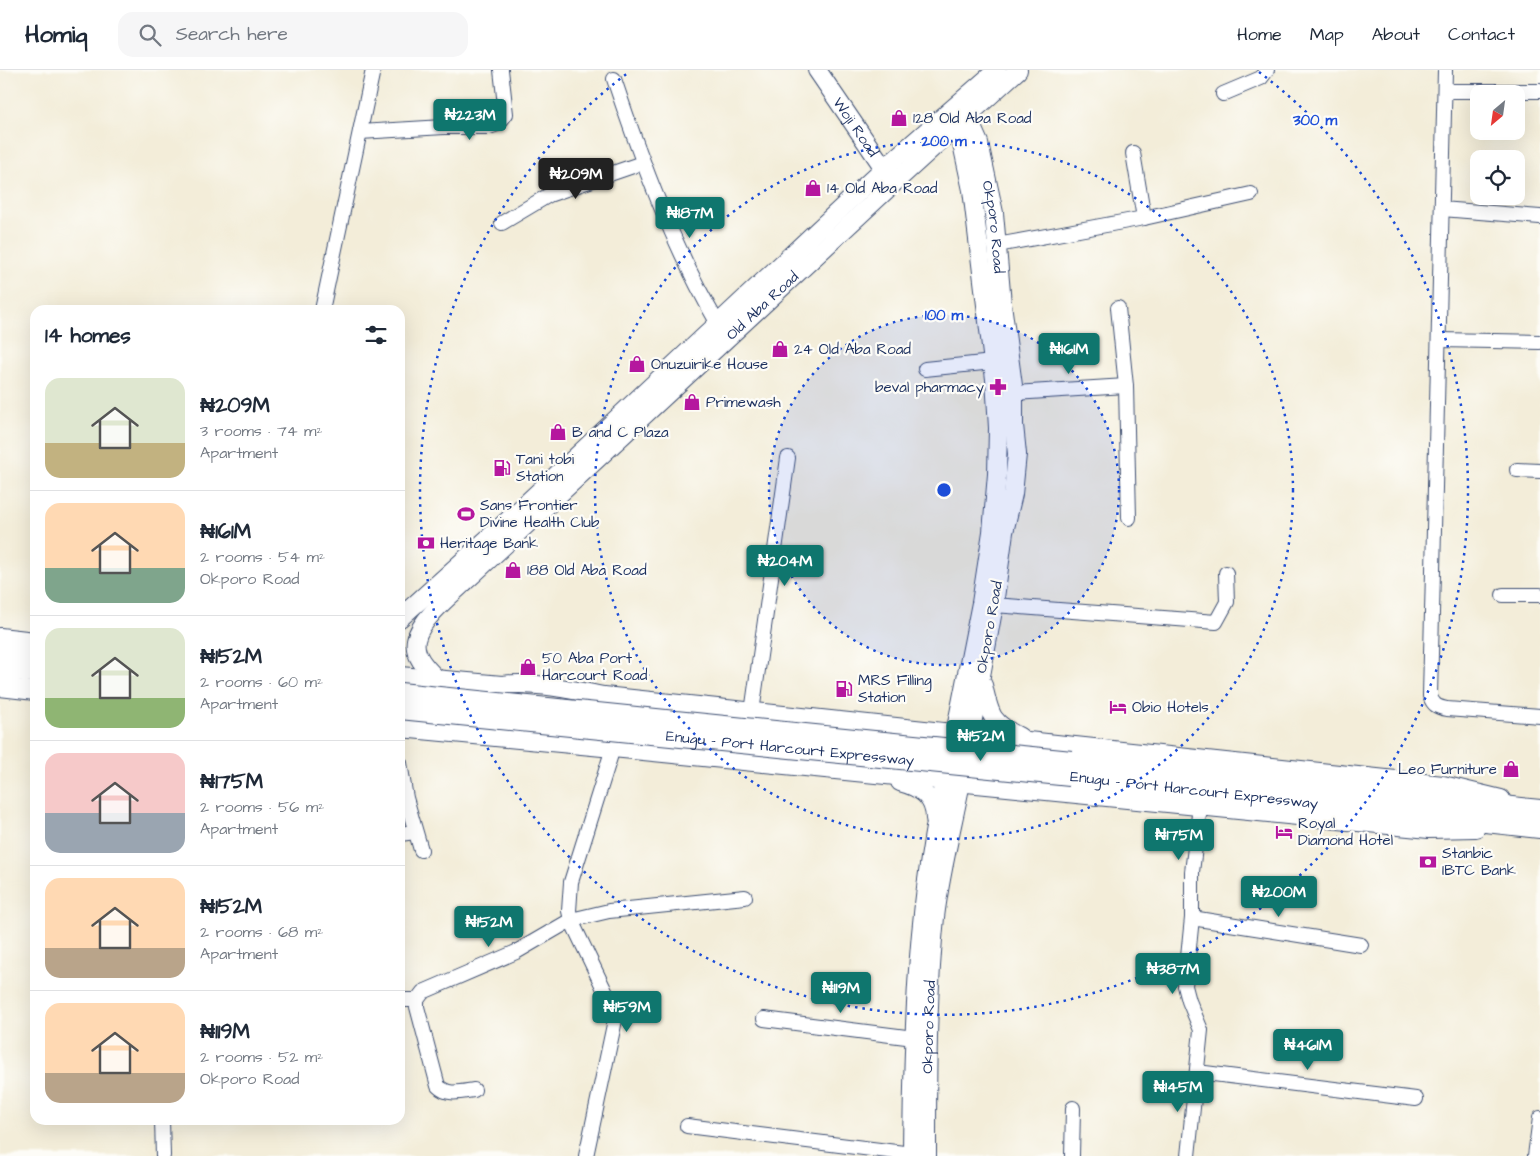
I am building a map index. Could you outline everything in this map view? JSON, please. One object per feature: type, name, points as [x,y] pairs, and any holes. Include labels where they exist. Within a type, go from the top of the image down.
[{"type":"highway","points":[[0,652],[30,655]]},
{"type":"highway","points":[[0,669],[30,672]]},
{"type":"highway","name":"Enugu - Port Harcourt Expressway","points":[[405,694],[1071,768],[1534,827]]},
{"type":"highway","name":"Enugu - Port Harcourt Expressway","points":[[405,709],[1540,809]]},
{"type":"main road","name":"Woji Road","points":[[817,70],[889,176]]},
{"type":"main road","name":"Old Aba Road","points":[[957,116],[997,70]]},
{"type":"main road","name":"Old Aba Road","points":[[405,611],[514,515],[718,324],[957,116],[1018,70]]},
{"type":"main road","name":"Okporo Road","points":[[957,116],[979,143],[983,156],[994,213],[1002,304],[1014,393],[1016,467],[1013,494],[1004,532],[994,605],[973,677]]},
{"type":"main road","name":"Okporo Road","points":[[917,1155],[928,1037],[935,917],[953,781],[973,677],[996,489],[998,428],[993,362],[972,190],[957,116]]},
{"type":"main road","name":"Old Aba Road","points":[[437,679],[420,661],[416,650],[416,640],[427,619],[889,176]]},
{"type":"main road","points":[[0,637],[30,640]]},
{"type":"main road","points":[[405,676],[502,685],[527,684],[604,696],[1443,785],[1540,809]]},
{"type":"main road","points":[[894,727],[936,724],[943,721],[949,716],[973,677]]},
{"type":"main road","points":[[973,677],[992,717],[998,724],[1006,730],[1030,741]]},
{"type":"main road","points":[[502,685],[536,696],[547,706],[548,721],[541,734],[530,740]]},
{"type":"main road","points":[[0,687],[30,690]]},
{"type":"main road","points":[[405,728],[1429,829],[1534,827]]},
{"type":"main road","points":[[866,773],[905,783],[924,791],[931,799],[935,813],[934,834]]},
{"type":"main road","name":"Okporo Road","points":[[917,1155],[914,1038],[922,917],[934,834],[953,781]]},
{"type":"street","points":[[323,305],[373,70]]},
{"type":"street","points":[[360,132],[444,127],[489,127],[498,124],[506,114],[500,70]]},
{"type":"street","points":[[1223,94],[1261,78],[1267,70]]},
{"type":"street","points":[[1446,70],[1430,696],[1432,703],[1446,709],[1540,716]]},
{"type":"street","points":[[614,79],[642,163],[678,248],[718,324]]},
{"type":"street","points":[[1445,91],[1540,91]]},
{"type":"street","points":[[1133,153],[1144,218]]},
{"type":"street","points":[[502,222],[550,195],[642,163]]},
{"type":"street","points":[[997,245],[1144,218],[1251,194]]},
{"type":"street","points":[[1442,210],[1540,217]]},
{"type":"street","points":[[1118,308],[1126,386],[1129,518]]},
{"type":"street","points":[[1439,340],[1540,342]]},
{"type":"street","points":[[925,369],[993,362]]},
{"type":"street","points":[[1014,393],[1126,386]]},
{"type":"street","points":[[752,712],[788,458]]},
{"type":"street","points":[[1517,470],[1540,471]]},
{"type":"street","points":[[994,605],[1216,622],[1227,602],[1226,573]]},
{"type":"street","points":[[1503,595],[1540,595]]},
{"type":"street","points":[[586,1156],[615,1020],[615,1012],[571,920],[569,911],[571,882],[613,748]]},
{"type":"street","points":[[405,792],[421,850]]},
{"type":"street","points":[[1188,1156],[1201,1030],[1190,1007],[1186,986],[1192,918],[1192,872],[1200,806]]},
{"type":"street","points":[[405,833],[415,832]]},
{"type":"street","points":[[474,1090],[449,1093],[443,1091],[438,1086],[417,1007],[418,1000],[424,992],[516,952],[571,920],[608,911],[745,897]]},
{"type":"street","points":[[1192,918],[1361,946]]},
{"type":"street","points":[[405,1000],[418,1000]]},
{"type":"street","points":[[764,1019],[914,1038]]},
{"type":"street","points":[[1197,1072],[1416,1099]]},
{"type":"street","points":[[1072,1156],[1073,1108]]},
{"type":"street","points":[[1535,1156],[1540,1118]]},
{"type":"street","points":[[162,1125],[163,1156]]},
{"type":"street","points":[[687,1126],[917,1155]]},
{"type":"place","name":"128 Old Aba Road","points":[[899,118]]},
{"type":"place","name":"14 Old Aba Road","points":[[813,188]]},
{"type":"place","name":"24 Old Aba Road","points":[[780,349]]},
{"type":"place","name":"Onuzuirike House","points":[[637,364]]},
{"type":"place","name":"beval pharmacy","points":[[998,387]]},
{"type":"place","name":"Primewash","points":[[692,402]]},
{"type":"place","name":"B and C Plaza","points":[[558,432]]},
{"type":"place","name":"Tani tobi Station","points":[[502,468]]},
{"type":"place","name":"Sans Frontier Divine Health Club","points":[[466,514]]},
{"type":"place","name":"Heritage Bank","points":[[426,543]]},
{"type":"place","name":"188 Old Aba Road","points":[[513,570]]},
{"type":"place","name":"50 Aba Port Harcourt Road","points":[[528,667]]},
{"type":"place","name":"MRS Filling Station","points":[[844,689]]},
{"type":"place","name":"Obio Hotels","points":[[1118,707]]},
{"type":"place","name":"Leo Furniture","points":[[1511,769]]},
{"type":"place","name":"Royal Diamond Hotel","points":[[1284,832]]},
{"type":"place","name":"Stanbic IBTC Bank","points":[[1428,862]]}]
